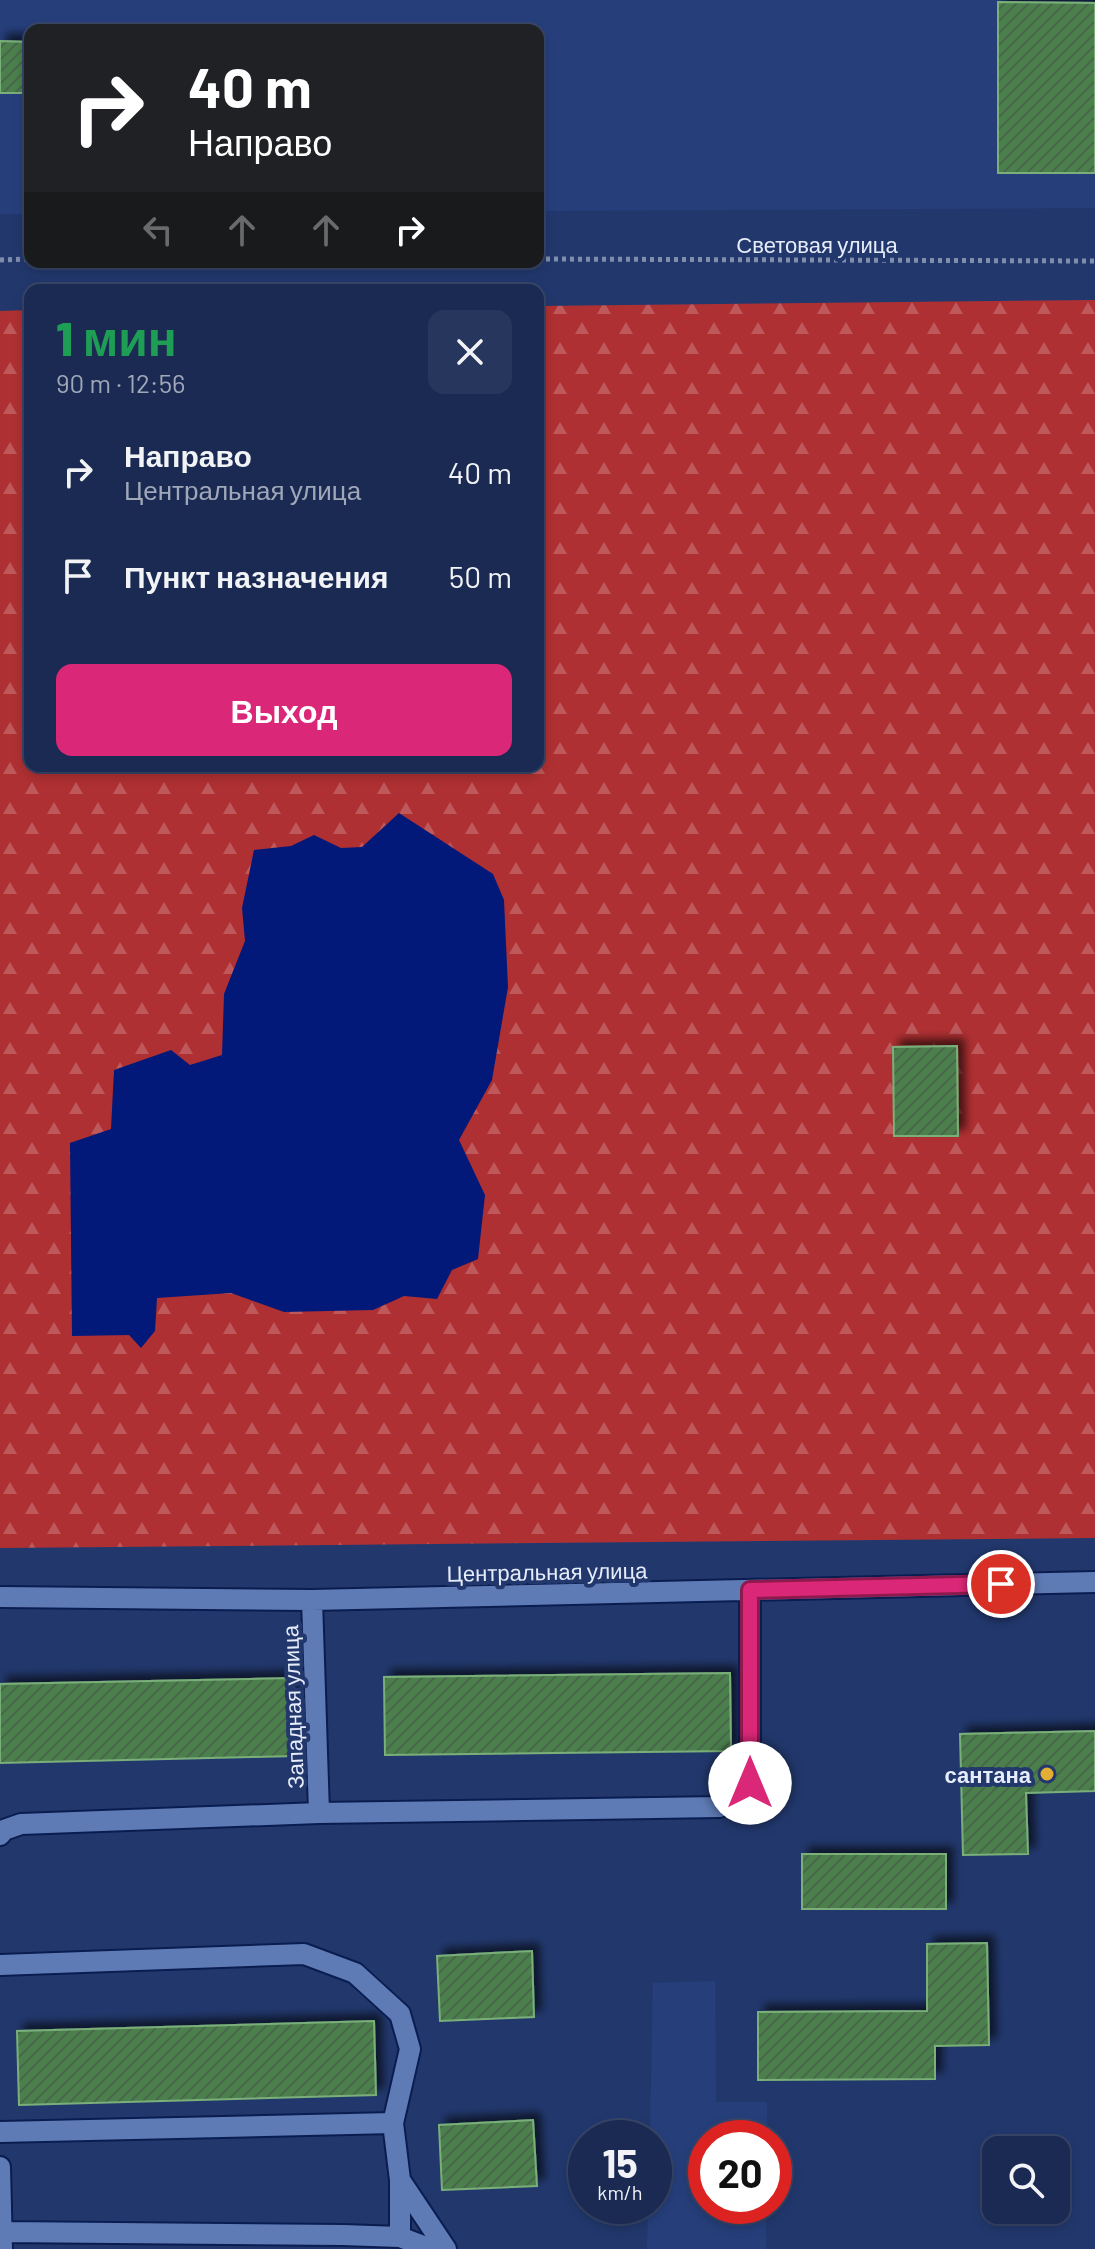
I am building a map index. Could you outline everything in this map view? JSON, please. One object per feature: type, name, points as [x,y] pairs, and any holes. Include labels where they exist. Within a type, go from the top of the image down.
[{"type":"street","name":"Центральная улица","points":[[0,1597],[312,1600],[1095,1582]]},
{"type":"street","points":[[0,1835],[4,1830],[21,1824],[319,1813],[719,1807],[739,1800],[750,1783],[750,1590]]},
{"type":"street","name":"Западная улица","points":[[312,1600],[319,1813]]},
{"type":"street","points":[[0,1965],[304,1954],[355,1973],[400,2014],[410,2049],[393,2123],[400,2180],[400,2237]]},
{"type":"street","points":[[0,2132],[393,2123]]},
{"type":"street","points":[[0,2167],[2,2240],[400,2237],[431,2249]]},
{"type":"street","points":[[400,2180],[446,2249]]},
{"type":"path","points":[[0,260],[24,259]]},
{"type":"path","name":"Световая улица","points":[[544,259],[1095,261]]},
{"type":"shaded area","points":[[0,0],[1095,0],[1095,208],[544,211],[544,24],[24,24],[24,214],[0,214]]},
{"type":"shaded area","points":[[399,813],[493,874],[504,900],[508,987],[492,1080],[459,1140],[485,1195],[478,1259],[452,1270],[437,1299],[404,1296],[373,1310],[284,1312],[231,1293],[157,1298],[155,1331],[141,1348],[129,1335],[72,1336],[70,1143],[111,1129],[114,1070],[171,1050],[190,1065],[222,1055],[224,994],[245,941],[242,908],[254,850],[291,846],[314,835],[341,848],[362,847]]},
{"type":"shaded area","points":[[715,1981],[716,2102],[767,2102],[767,2120],[688,2120],[688,2224],[766,2224],[766,2249],[647,2249],[648,2224],[672,2224],[672,2120],[650,2120],[653,1983]]},
{"type":"green space","points":[[1095,300],[1095,1538],[0,1548],[0,311],[24,310],[24,772],[544,772],[544,306]]},
{"type":"building","points":[[998,2],[1095,3],[1095,173],[998,173]]},
{"type":"building","points":[[0,41],[24,42],[24,93],[0,93]]},
{"type":"building","points":[[957,1046],[958,1136],[894,1136],[893,1047]]},
{"type":"building","points":[[730,1673],[731,1751],[385,1755],[384,1677]]},
{"type":"building","points":[[293,1678],[295,1756],[0,1763],[0,1684]]},
{"type":"building","points":[[1095,1731],[1095,1791],[1026,1793],[1028,1854],[963,1855],[960,1734]]},
{"type":"building","points":[[802,1854],[946,1854],[946,1909],[802,1909]]},
{"type":"building","points":[[987,1943],[989,2045],[935,2046],[935,2079],[758,2080],[758,2012],[927,2011],[927,1944]]},
{"type":"building","points":[[532,1951],[534,2017],[440,2021],[437,1956]]},
{"type":"building","points":[[374,2021],[376,2095],[19,2105],[17,2031]]},
{"type":"building","points":[[533,2120],[537,2186],[442,2190],[439,2125]]},
{"type":"place","name":"сантана","points":[[1047,1774]]},
{"type":"route","points":[[750,1783],[750,1590],[1001,1584]]}]
